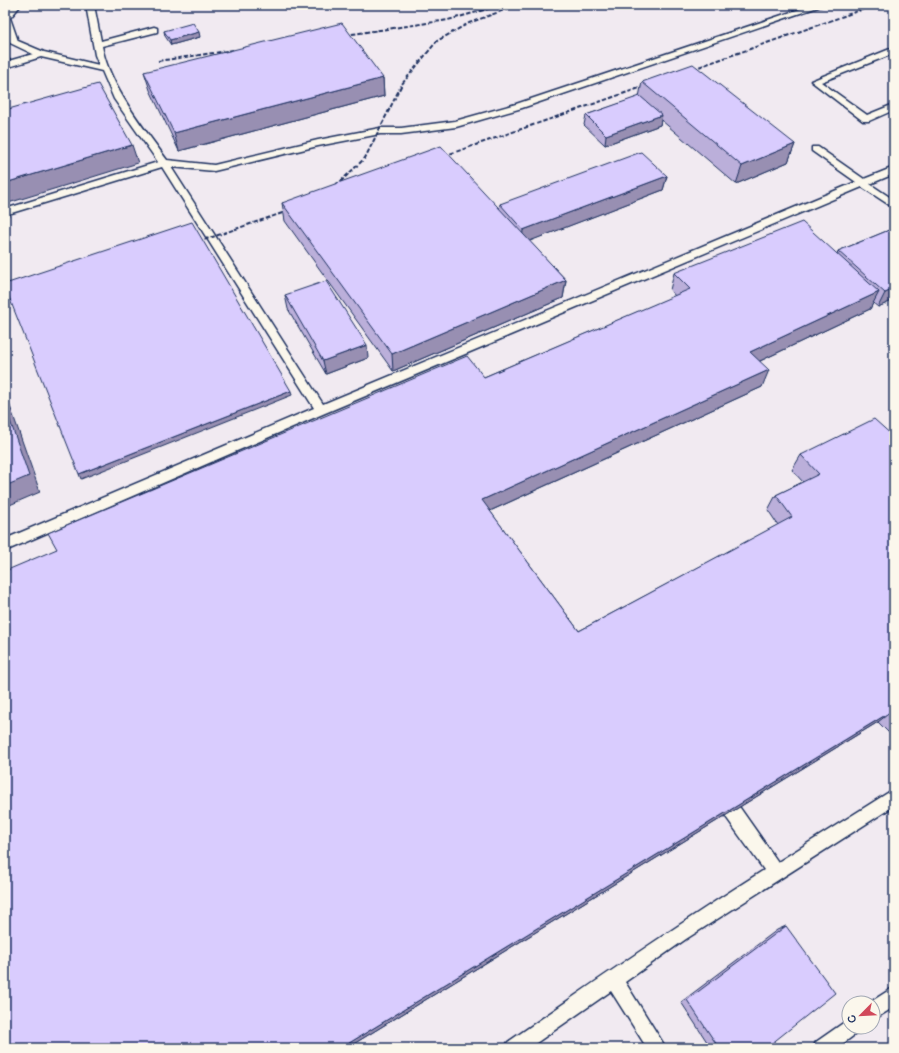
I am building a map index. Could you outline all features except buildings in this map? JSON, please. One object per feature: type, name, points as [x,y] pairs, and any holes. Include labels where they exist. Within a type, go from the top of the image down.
[{"type":"lane","points":[[17,5],[5,18],[14,43],[41,54],[105,69]]},
{"type":"lane","points":[[90,5],[99,55],[119,99],[164,163],[321,410]]},
{"type":"lane","points":[[5,212],[164,163],[214,168],[318,143],[380,131],[401,131],[456,124],[519,106],[820,5]]},
{"type":"lane","points":[[97,45],[154,30]]},
{"type":"lane","points":[[5,50],[24,47]]},
{"type":"lane","points":[[894,54],[890,52],[815,81],[866,119],[894,107]]},
{"type":"lane","points":[[5,65],[41,54]]},
{"type":"lane","points":[[814,149],[894,205]]},
{"type":"lane","points":[[5,545],[321,410],[894,170]]},
{"type":"lane","points":[[514,1048],[680,933],[893,799]]},
{"type":"lane","points":[[732,811],[776,873]]},
{"type":"lane","points":[[613,979],[657,1048]]},
{"type":"lane","points":[[881,1005],[894,996]]},
{"type":"lane","points":[[822,1048],[841,1034]]},
{"type":"shaded area","points":[[5,5],[894,5],[894,1048],[5,1048]]},
{"type":"railway","points":[[339,36],[448,20],[502,5]]},
{"type":"railway","points":[[329,188],[340,182],[365,158],[402,84],[437,41],[469,23],[518,5]]},
{"type":"railway","points":[[687,71],[875,5]]},
{"type":"railway","points":[[158,61],[234,50]]},
{"type":"railway","points":[[438,158],[651,84]]},
{"type":"railway","points":[[192,244],[294,209]]},
{"type":"railway","points":[[5,308],[24,302]]}]
